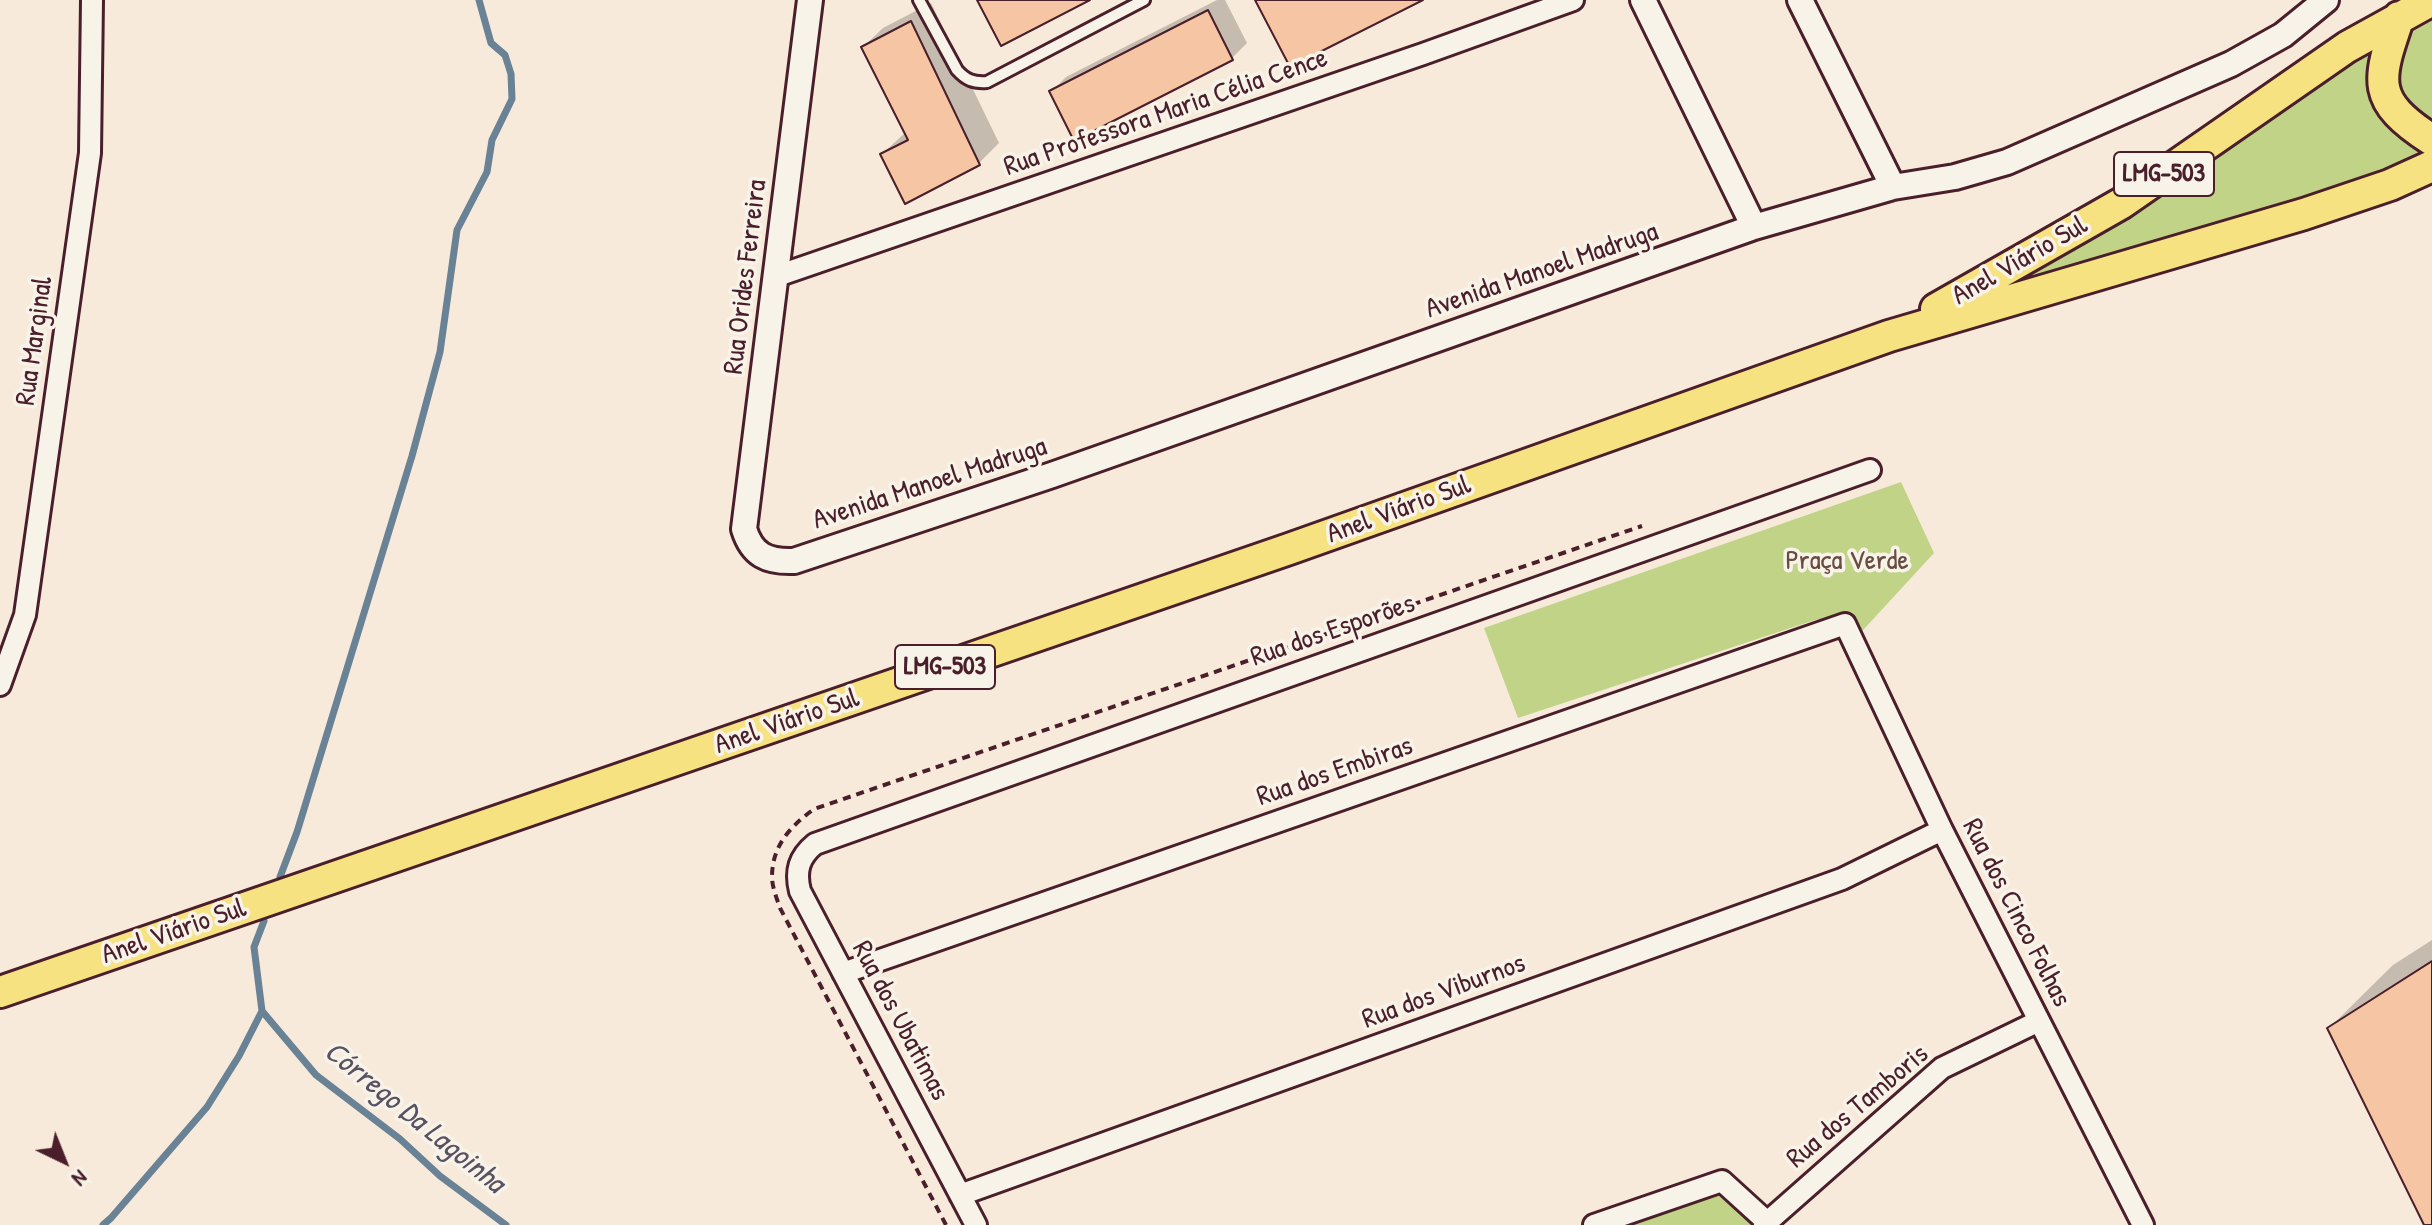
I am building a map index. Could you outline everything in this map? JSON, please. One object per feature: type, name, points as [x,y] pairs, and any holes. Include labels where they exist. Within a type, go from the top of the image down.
[{"type":"main road","name":"Anel Viário Sul","points":[[1889,336],[2122,203],[2347,47],[2432,0]]},
{"type":"main road","points":[[2399,17],[2384,62],[2382,82],[2387,99],[2398,115],[2432,140]]},
{"type":"main road","name":"Anel Viário Sul","points":[[0,992],[1289,549],[1889,336],[2304,214],[2390,185],[2432,166]]},
{"type":"street","name":"Rua Marginal","points":[[0,685],[25,615],[90,153],[92,0]]},
{"type":"street","name":"Rua Orides Ferreira","points":[[761,555],[749,544],[744,529],[810,0]]},
{"type":"street","name":"Rua Professora Maria Célia Cence","points":[[777,276],[1573,0]]},
{"type":"street","points":[[1643,0],[1754,227]]},
{"type":"street","points":[[1800,0],[1893,187]]},
{"type":"street","name":"Avenida Manoel Madruga","points":[[761,555],[778,562],[794,561],[1082,465],[1754,227],[1893,187],[1955,177],[2021,156],[2231,64],[2283,35],[2326,0]]},
{"type":"street","name":"Rua dos Esporões","points":[[815,844],[1870,470]]},
{"type":"street","name":"Rua dos Cinco Folhas","points":[[1845,624],[1942,830],[2143,1225]]},
{"type":"street","name":"Rua dos Embiras","points":[[843,973],[1845,624]]},
{"type":"street","name":"Rua dos Viburnos","points":[[960,1195],[1842,879],[1942,830]]},
{"type":"street","name":"Rua dos Ubatimas","points":[[815,844],[805,852],[797,877],[800,891],[976,1225]]},
{"type":"street","name":"Rua dos Tamboris","points":[[1766,1224],[1942,1068],[2039,1021]]},
{"type":"street","points":[[1594,1225],[1722,1181],[1766,1224]]},
{"type":"lane","points":[[919,0],[957,70],[975,83],[987,82],[1144,0]]},
{"type":"path","points":[[946,1225],[780,908],[772,878],[777,849],[790,827],[814,809],[1642,527]]},
{"type":"green space","points":[[2432,0],[2432,166],[1889,336]]},
{"type":"green space","name":"Praça Verde","points":[[1901,482],[1934,553],[1853,641],[1833,618],[1815,620],[1518,718],[1484,628]]},
{"type":"green space","points":[[1722,1181],[1764,1225],[1594,1225]]},
{"type":"building","points":[[977,0],[1090,0],[1001,46]]},
{"type":"building","points":[[1255,0],[1423,0],[1290,67]]},
{"type":"building","points":[[1208,10],[1233,60],[1074,141],[1049,91]]},
{"type":"building","points":[[911,21],[980,165],[905,204],[880,154],[908,140],[861,47]]},
{"type":"building","points":[[2432,961],[2432,1225],[2424,1225],[2327,1028]]},
{"type":"waterway","points":[[280,877],[297,832],[412,456],[440,352],[457,230],[487,172],[492,140],[512,99],[511,74],[505,55],[491,43],[479,0]]},
{"type":"waterway","points":[[103,1225],[207,1107],[239,1056],[262,1011],[254,947],[264,921]]},
{"type":"waterway","name":"Córrego Da Lagoinha","points":[[262,1011],[316,1075],[400,1139],[440,1176],[506,1225]]}]
